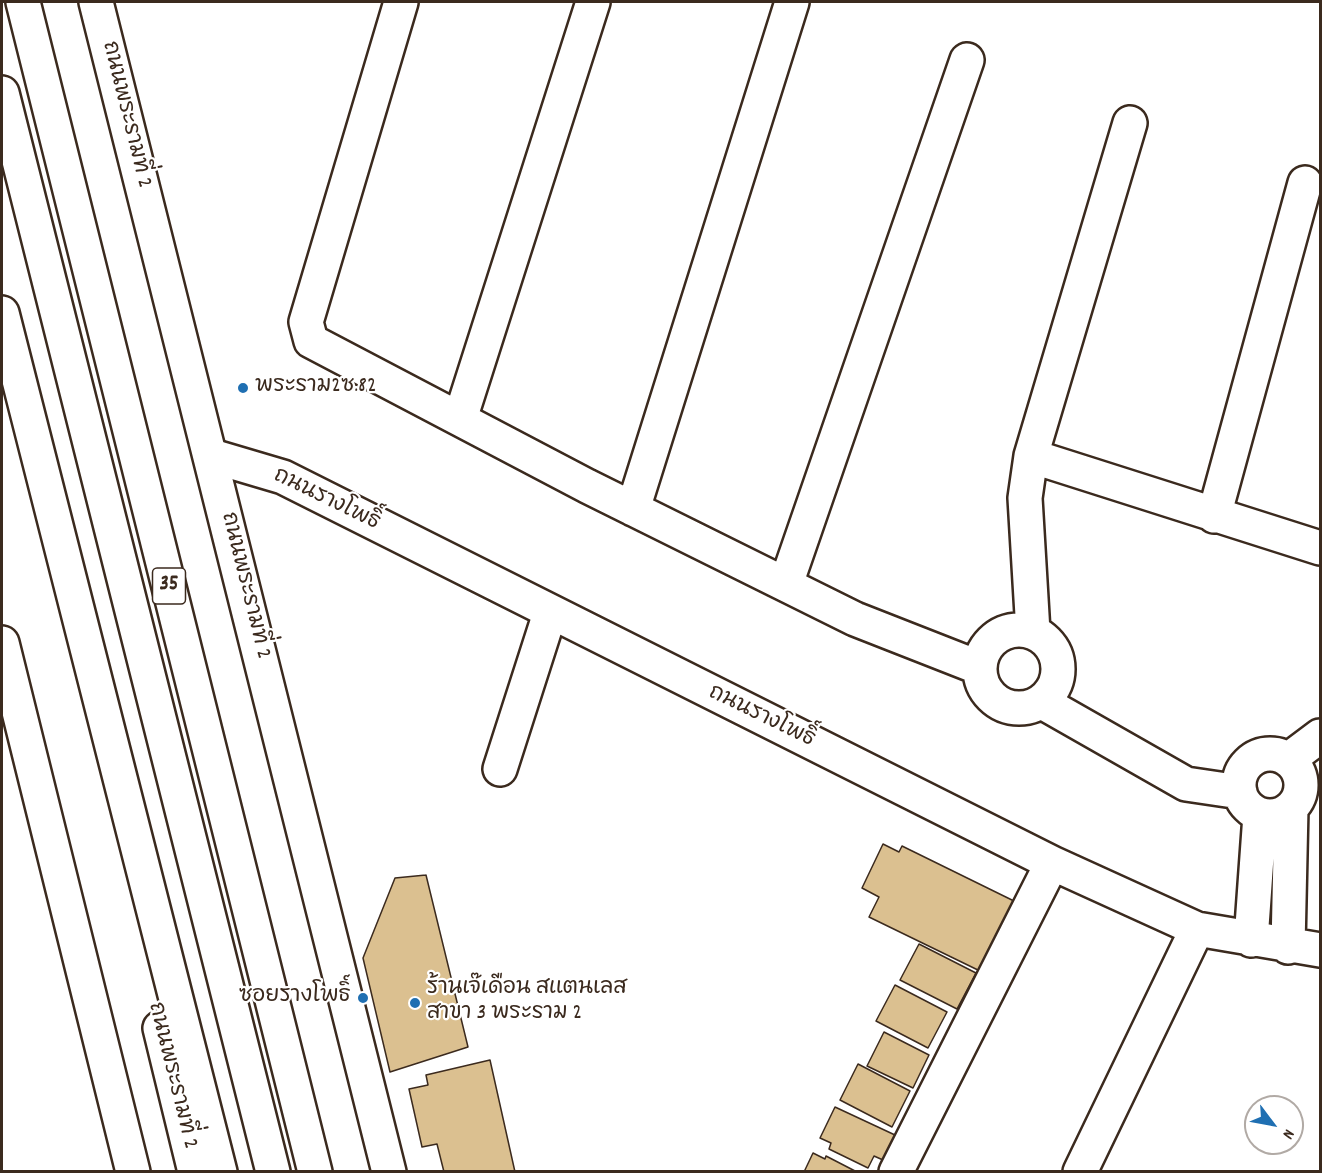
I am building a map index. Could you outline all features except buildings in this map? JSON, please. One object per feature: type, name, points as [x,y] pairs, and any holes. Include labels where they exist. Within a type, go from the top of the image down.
[{"type":"main road","name":"35","points":[[22,2],[315,1172]]},
{"type":"main road","name":"ถนนพระรามที่ 2","points":[[96,2],[212,456],[389,1172]]},
{"type":"main road","points":[[401,2],[306,322],[311,341],[633,509],[855,619],[980,668]]},
{"type":"main road","points":[[460,419],[593,2]]},
{"type":"main road","points":[[633,509],[792,2]]},
{"type":"main road","points":[[786,584],[967,60]]},
{"type":"main road","points":[[2,93],[273,1172]]},
{"type":"main road","points":[[1033,632],[1025,498],[1031,456],[1130,123]]},
{"type":"main road","points":[[1214,516],[1305,183]]},
{"type":"main road","points":[[2,313],[220,1172]]},
{"type":"main road","name":"ถนนพระรามที่ 2","points":[[2,386],[195,1172]]},
{"type":"main road","name":"ถนนรางโพธิ์","points":[[212,456],[283,477],[1052,863],[1197,929],[1288,947],[1320,950]]},
{"type":"main road","points":[[1031,456],[1320,548]]},
{"type":"main road","points":[[500,769],[550,613]]},
{"type":"main road","points":[[1015,630],[1033,632],[1044,637],[1052,646],[1059,670],[1054,688],[1042,702],[1030,707],[1006,706],[987,691],[980,668],[982,656],[997,636],[1015,630]]},
{"type":"main road","points":[[2,644],[134,1172]]},
{"type":"main road","points":[[1042,702],[1186,784],[1264,805],[1300,789],[1296,768],[1288,760],[1268,754],[1258,756],[1242,771],[1264,805],[1288,947]]},
{"type":"main road","points":[[1288,760],[1320,736]]},
{"type":"main road","points":[[1251,940],[1264,805]]},
{"type":"main road","points":[[896,1172],[1052,863]]},
{"type":"main road","points":[[1080,1172],[1197,929]]},
{"type":"place","name":"พระราม2ซ.82","points":[[243,388]]},
{"type":"place","name":"ซอยรางโพธิ์","points":[[363,998]]},
{"type":"place","name":"ร้านเจ๊เดือน สแตนเลส สาขา 3 พระราม 2","points":[[415,1003]]}]
